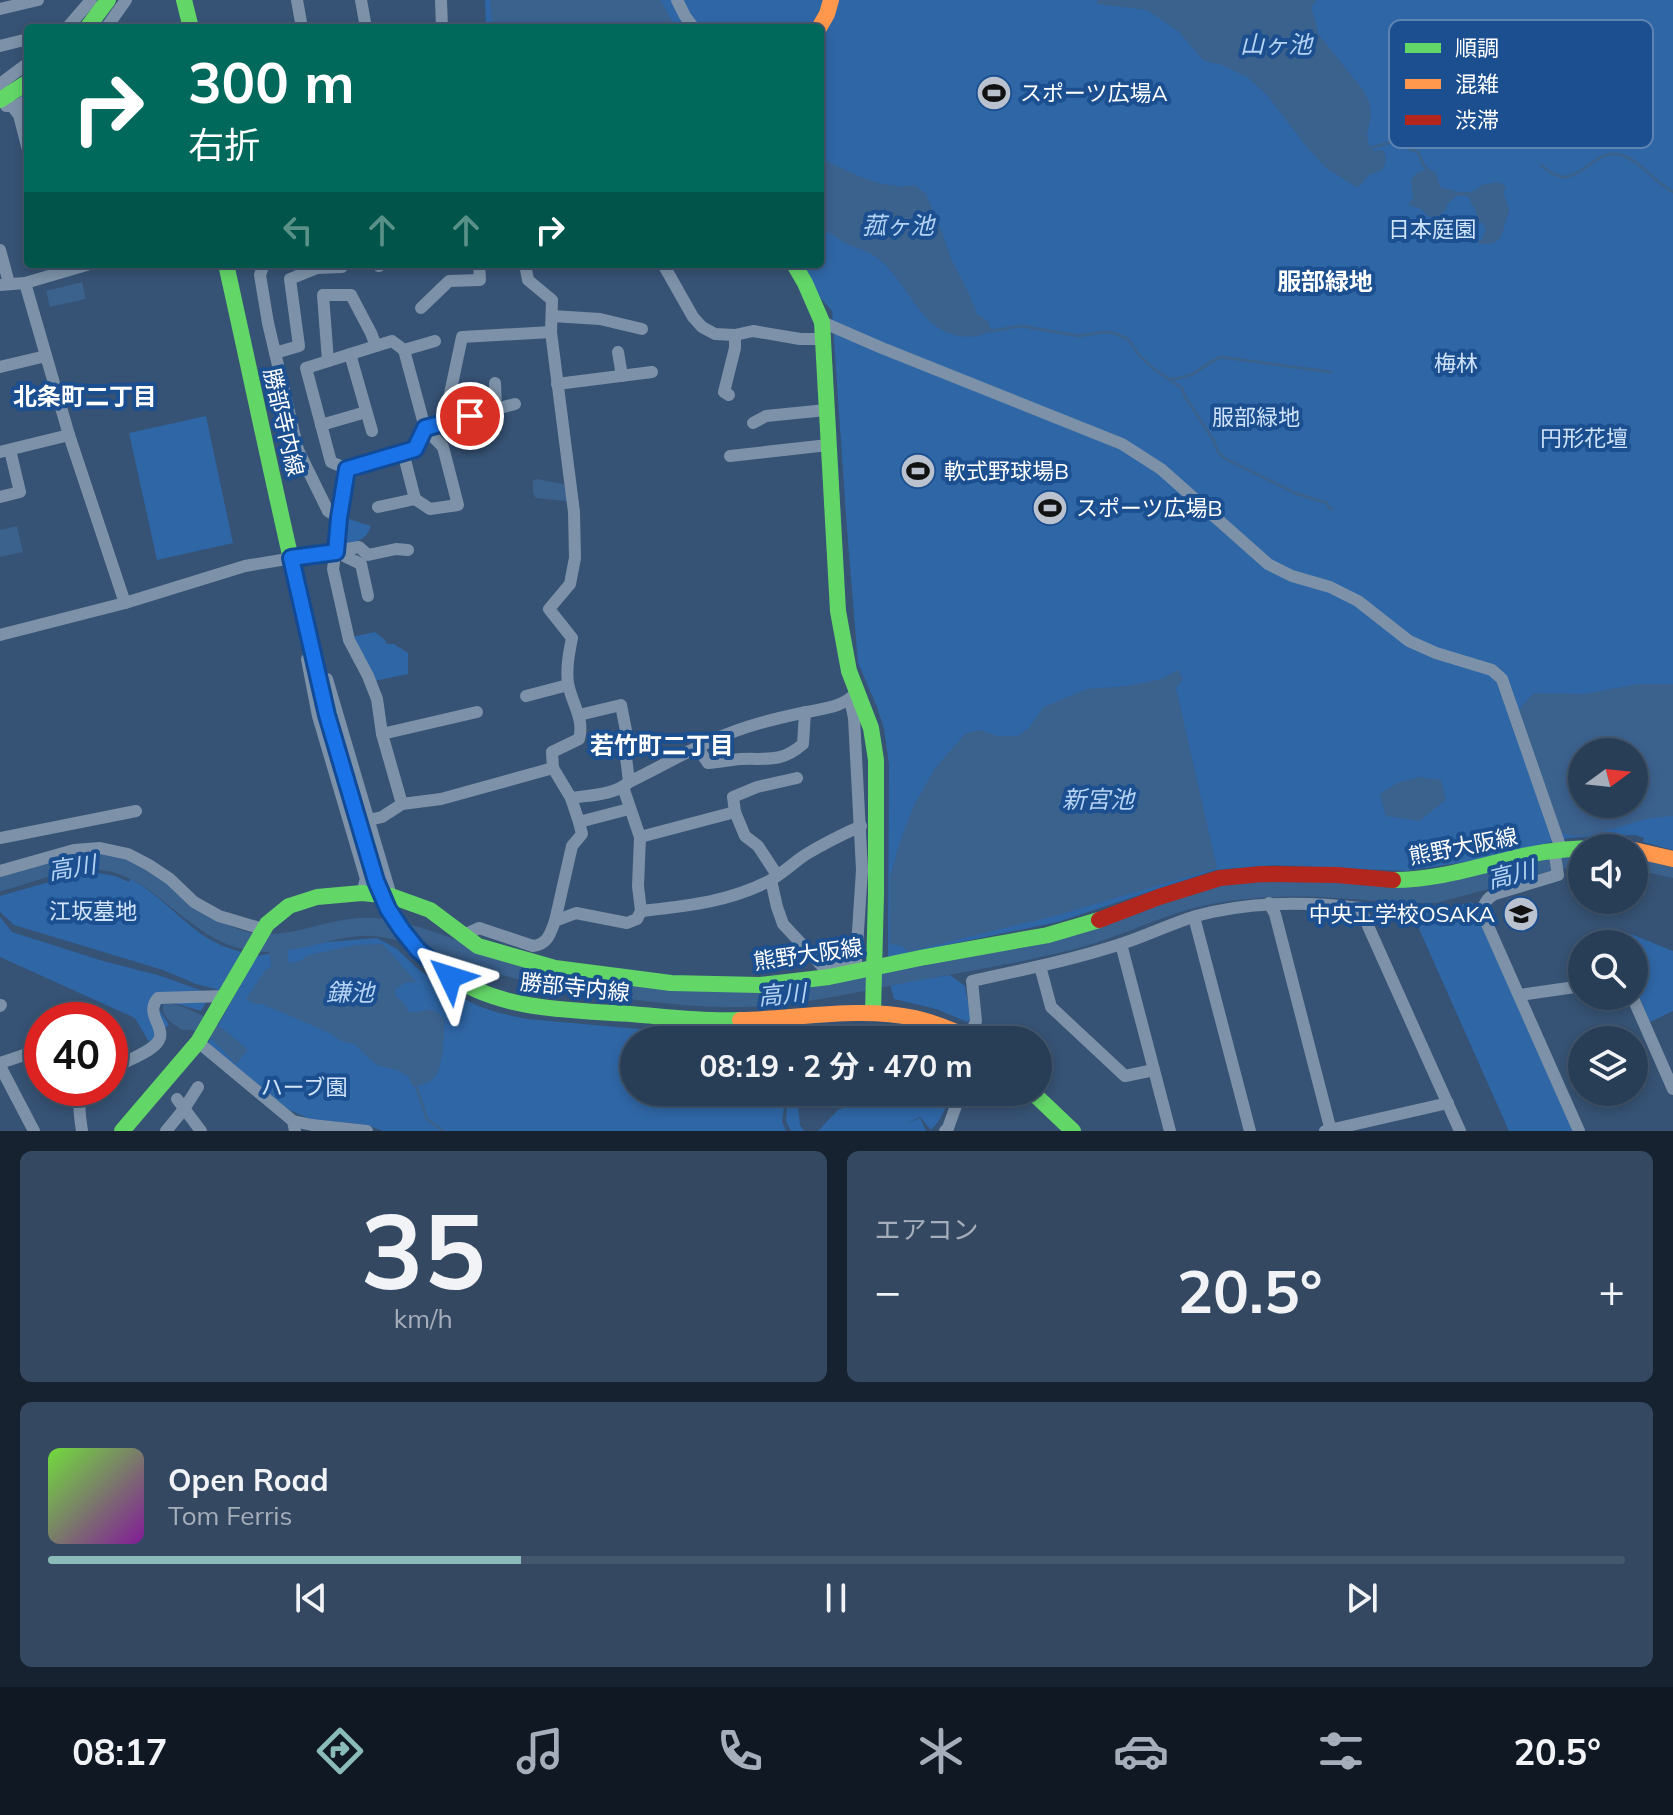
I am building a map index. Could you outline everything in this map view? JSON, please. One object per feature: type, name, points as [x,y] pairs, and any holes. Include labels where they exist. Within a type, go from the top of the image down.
[{"type":"street","points":[[0,9],[38,0]]},
{"type":"street","points":[[90,24],[108,0]]},
{"type":"street","points":[[109,24],[126,0]]},
{"type":"street","points":[[184,0],[190,24]]},
{"type":"street","points":[[297,0],[301,24]]},
{"type":"street","points":[[361,0],[365,24]]},
{"type":"street","points":[[441,0],[442,24]]},
{"type":"street","points":[[677,0],[691,24]]},
{"type":"street","points":[[821,24],[831,0]]},
{"type":"street","points":[[70,24],[90,1]]},
{"type":"street","points":[[0,46],[24,40]]},
{"type":"street","points":[[0,84],[24,66]]},
{"type":"street","points":[[4,104],[24,86]]},
{"type":"street","points":[[4,104],[17,106],[24,102]]},
{"type":"street","points":[[4,104],[19,115],[24,134]]},
{"type":"street","points":[[0,250],[5,284],[25,283],[62,268]]},
{"type":"street","name":"勝部寺内線","points":[[227,268],[327,715],[382,894],[394,919],[418,950],[463,985],[484,995],[517,1003],[679,1020],[723,1021],[873,1005],[942,1026]]},
{"type":"street","points":[[263,268],[260,275],[268,323],[298,450],[328,511],[339,518]]},
{"type":"street","points":[[275,353],[299,346],[290,279],[317,268]]},
{"type":"street","points":[[421,308],[449,281],[480,280],[479,268]]},
{"type":"street","points":[[464,935],[479,928],[533,946],[542,945],[548,939],[555,921],[572,846],[582,834],[571,798],[553,768],[552,752],[579,739],[581,731],[579,715],[568,685],[567,666],[572,638],[549,609],[570,584],[575,558],[574,512],[551,332],[552,300],[528,280],[526,268]]},
{"type":"street","points":[[665,268],[693,317],[702,327],[715,334],[735,335],[753,331],[800,339],[822,330],[842,334],[1119,448],[1158,472],[1267,567],[1357,604],[1408,644],[1489,673],[1498,681],[1556,857],[1558,875],[1495,894],[1488,898],[1483,907],[1484,917],[1579,1131]]},
{"type":"street","points":[[796,268],[822,330],[838,611],[854,696],[873,1005]]},
{"type":"street","points":[[25,283],[69,435],[125,603]]},
{"type":"street","points":[[328,361],[323,295],[351,295],[376,346]]},
{"type":"street","points":[[552,316],[600,319],[642,329]]},
{"type":"street","points":[[444,422],[462,337],[551,332]]},
{"type":"street","points":[[729,395],[724,392],[735,348],[735,335]]},
{"type":"street","points":[[403,452],[415,499],[430,509],[458,505],[443,447],[425,428],[404,350],[392,341],[306,368],[331,462],[347,469],[403,452],[415,449],[425,428],[515,404]]},
{"type":"street","points":[[404,350],[435,341]]},
{"type":"street","points":[[618,352],[622,376]]},
{"type":"street","points":[[350,354],[372,431]]},
{"type":"street","points":[[0,367],[46,356]]},
{"type":"street","points":[[557,384],[652,372]]},
{"type":"street","points":[[495,383],[496,409]]},
{"type":"street","points":[[753,423],[766,416],[826,410]]},
{"type":"street","points":[[321,425],[366,412]]},
{"type":"street","points":[[0,497],[20,492],[5,451],[69,435]]},
{"type":"street","points":[[730,456],[828,445]]},
{"type":"street","points":[[347,469],[333,569],[349,640],[377,699],[382,734],[402,804]]},
{"type":"street","points":[[378,507],[415,499]]},
{"type":"street","points":[[0,635],[125,603],[245,566],[359,547],[370,535]]},
{"type":"street","points":[[359,547],[368,555],[396,549],[408,550]]},
{"type":"street","points":[[336,552],[361,564],[368,596]]},
{"type":"street","points":[[308,628],[320,652],[391,896]]},
{"type":"street","points":[[308,628],[306,654],[318,716],[366,879],[362,893]]},
{"type":"street","points":[[526,696],[568,685]]},
{"type":"street","points":[[571,798],[599,794],[626,784],[697,747],[745,727],[838,706],[854,696]]},
{"type":"street","points":[[797,778],[757,787],[733,797],[735,812],[745,836],[758,846],[774,877],[777,907],[783,924],[822,966],[856,962],[868,893],[876,760],[871,728],[854,696]]},
{"type":"street","points":[[555,921],[576,913],[627,923],[637,919],[641,911],[638,886],[640,837],[629,809],[626,784],[628,741],[621,705],[579,715]]},
{"type":"street","points":[[382,734],[477,712]]},
{"type":"street","points":[[697,747],[708,763],[780,759],[803,744],[805,712]]},
{"type":"street","points":[[753,761],[757,787]]},
{"type":"street","points":[[369,820],[382,817],[402,804],[441,799],[553,768]]},
{"type":"street","points":[[579,822],[629,809]]},
{"type":"street","points":[[0,838],[136,811]]},
{"type":"street","points":[[640,837],[735,812]]},
{"type":"street","points":[[641,911],[713,902],[738,894],[774,877],[816,849],[861,826]]},
{"type":"street","points":[[0,871],[74,850],[100,848],[128,854],[170,879],[194,902],[219,916],[262,932]]},
{"type":"street","points":[[1648,853],[1673,859]]},
{"type":"street","name":"熊野大阪線","points":[[122,1131],[199,1040],[262,932],[279,913],[300,901],[317,897],[362,893],[391,896],[430,910],[478,946],[555,968],[671,983],[760,985],[829,977],[1048,935],[1220,878],[1262,874],[1422,879],[1568,854]]},
{"type":"street","points":[[1269,903],[1275,914],[1329,1131],[1448,1103]]},
{"type":"street","points":[[974,1026],[976,1021],[972,981],[1121,944],[1225,909],[1269,903],[1360,908],[1460,1131]]},
{"type":"street","points":[[1194,917],[1250,1131]]},
{"type":"street","points":[[1121,944],[1170,1131]]},
{"type":"street","points":[[1040,966],[1051,1007],[1125,1076],[1154,1070]]},
{"type":"street","points":[[1520,995],[1568,988]]},
{"type":"street","points":[[128,1061],[156,1045],[161,1038],[153,1009],[158,998],[225,996]]},
{"type":"street","points":[[1638,1010],[1673,1089]]},
{"type":"street","points":[[199,1040],[294,1126],[367,1131]]},
{"type":"street","points":[[24,1055],[0,1064],[34,1131]]},
{"type":"street","points":[[166,1131],[181,1104],[198,1087]]},
{"type":"street","points":[[181,1104],[201,1131]]},
{"type":"street","points":[[79,1106],[82,1131]]},
{"type":"street","points":[[948,1130],[956,1106]]},
{"type":"street","points":[[1047,1106],[1073,1131]]},
{"type":"green space","name":"服部緑地","points":[[485,0],[1673,0],[1673,850],[1648,843],[1648,834],[1568,834],[1568,838],[1466,862],[1406,871],[1274,865],[1215,870],[1058,922],[888,957],[889,764],[884,729],[858,663],[832,311],[794,268],[824,268],[824,24],[486,24]]},
{"type":"green space","points":[[206,416],[233,543],[157,560],[129,433]]},
{"type":"green space","points":[[346,518],[371,526],[367,534],[357,541],[344,544]]},
{"type":"green space","points":[[375,632],[387,644],[394,644],[408,653],[408,674],[374,681],[352,637]]},
{"type":"green space","name":"江坂墓地","points":[[93,872],[129,882],[131,879],[201,934],[242,952],[219,990],[14,925],[0,912],[0,896]]},
{"type":"green space","points":[[1472,902],[1574,1131],[1509,1131],[1412,913]]},
{"type":"green space","points":[[0,917],[12,932],[211,994],[201,1011],[168,1001],[161,1003],[159,1009],[169,1025],[149,1042],[135,1018],[128,1015],[128,1002],[100,1002],[0,957]]},
{"type":"green space","name":"ハーブ園","points":[[377,938],[397,949],[445,989],[499,1013],[527,1019],[620,1027],[620,1106],[784,1106],[782,1122],[786,1131],[383,1131],[367,1125],[310,1119],[287,1109],[208,1043],[257,956],[327,942]]},
{"type":"green space","points":[[1648,941],[1673,951],[1673,1011],[1650,1022],[1645,1010],[1648,1010]]},
{"type":"green space","points":[[950,975],[965,986],[971,1019],[967,1022],[936,1009],[894,999],[890,985]]},
{"type":"green space","points":[[787,1106],[798,1106],[800,1125],[804,1131],[791,1131],[786,1121]]},
{"type":"green space","points":[[849,1106],[945,1106],[931,1130],[920,1117],[905,1124],[920,1118],[926,1131],[818,1131],[838,1110]]},
{"type":"water","points":[[490,0],[660,0],[674,24],[493,24]]},
{"type":"water","name":"山ヶ池","points":[[1097,0],[1317,0],[1312,10],[1319,35],[1369,101],[1371,114],[1367,136],[1370,148],[1385,153],[1386,162],[1382,170],[1369,175],[1356,187],[1326,168],[1267,95],[1247,77],[1220,64],[1204,61],[1179,32],[1147,10],[1097,4]]},
{"type":"water","name":"菰ヶ池","points":[[824,160],[878,183],[915,185],[925,193],[977,314],[989,322],[991,331],[968,337],[946,332],[924,316],[880,260],[831,233],[824,233]]},
{"type":"water","points":[[1427,169],[1437,175],[1440,187],[1453,190],[1468,192],[1481,185],[1504,184],[1506,189],[1503,192],[1509,211],[1498,240],[1479,244],[1486,230],[1483,223],[1478,223],[1475,208],[1466,196],[1456,196],[1437,217],[1429,217],[1421,209],[1409,205],[1413,199],[1411,179]]},
{"type":"water","points":[[82,282],[86,299],[50,307],[46,291]]},
{"type":"water","points":[[533,480],[567,485],[570,504],[536,498]]},
{"type":"water","points":[[17,526],[23,552],[0,557],[0,530]]},
{"type":"water","name":"新宮池","points":[[1178,670],[1183,679],[1176,688],[1217,868],[1058,915],[908,952],[902,946],[890,944],[890,878],[899,845],[914,805],[936,767],[966,733],[981,730],[997,736],[1017,736],[1028,729],[1044,707],[1087,689],[1128,686],[1161,679]]},
{"type":"water","points":[[1638,684],[1673,684],[1673,816],[1647,819],[1593,834],[1560,832],[1518,715],[1534,693],[1584,694]]},
{"type":"water","points":[[1420,777],[1441,780],[1446,800],[1419,821],[1386,816],[1380,794],[1397,783]]},
{"type":"water","name":"鎌池","points":[[383,944],[416,982],[404,983],[395,990],[408,1011],[433,1010],[444,1019],[440,1065],[435,1077],[424,1084],[412,1086],[409,1077],[397,1070],[376,1065],[354,1044],[246,999],[271,966],[356,945]]},
{"type":"water","points":[[164,1003],[211,1021],[248,1050],[236,1064],[205,1035],[182,1030],[171,1022],[163,1011]]},
{"type":"waterway","points":[[1370,148],[1389,143]]},
{"type":"waterway","points":[[1408,148],[1418,152],[1427,169]]},
{"type":"waterway","points":[[1541,165],[1564,177],[1574,175],[1610,154],[1621,155],[1635,162],[1673,192]]},
{"type":"waterway","points":[[991,331],[1021,326],[1079,336],[1114,333],[1128,339],[1154,369],[1182,388],[1224,458],[1295,493],[1327,503],[1332,509]]},
{"type":"waterway","points":[[1171,379],[1193,374],[1221,357],[1330,372]]},
{"type":"waterway","name":"高川","points":[[0,882],[77,861],[102,861],[125,866],[145,877],[219,931],[241,939],[279,942],[347,928],[375,927],[424,938],[525,971],[650,993],[739,998],[825,989],[1041,948],[1084,937],[1179,903],[1228,892],[1306,888],[1435,894],[1568,859]]},
{"type":"waterway","name":"高川","points":[[1648,863],[1673,869]]},
{"type":"waterway","points":[[277,943],[280,964]]},
{"type":"waterway","points":[[416,1086],[427,1119],[443,1131]]},
{"type":"traffic: fast","points":[[90,24],[108,0]]},
{"type":"traffic: fast","points":[[184,0],[190,24]]},
{"type":"traffic: fast","points":[[0,100],[24,85]]},
{"type":"traffic: fast","points":[[227,268],[287,542],[333,732],[372,869],[386,904],[404,933],[445,972],[466,985],[511,1001],[583,1011],[740,1020]]},
{"type":"traffic: fast","points":[[796,268],[822,322],[838,611],[849,671],[871,728],[876,760],[873,1012]]},
{"type":"traffic: fast","points":[[1393,880],[1444,875],[1527,855],[1568,849]]},
{"type":"traffic: fast","points":[[122,1131],[198,1042],[267,924],[289,906],[317,897],[362,893],[391,896],[430,910],[478,946],[555,968],[671,983],[760,985],[829,977],[1048,935],[1099,920]]},
{"type":"traffic: fast","points":[[1047,1106],[1073,1131]]},
{"type":"traffic: slow","points":[[821,24],[831,0]]},
{"type":"traffic: slow","points":[[1648,853],[1673,859]]},
{"type":"traffic: slow","points":[[740,1020],[872,1013],[915,1018],[942,1026]]},
{"type":"traffic: jam","points":[[1099,920],[1220,878],[1262,874],[1337,875],[1393,880]]},
{"type":"place","name":"スポーツ広場A","points":[[994,93]]},
{"type":"place","name":"軟式野球場B","points":[[918,471]]},
{"type":"place","name":"スポーツ広場B","points":[[1050,508]]},
{"type":"place","name":"中央工学校OSAKA","points":[[1521,914]]},
{"type":"district","name":"服部緑地","points":[[1325,282]]},
{"type":"district","name":"北条町二丁目","points":[[85,397]]},
{"type":"district","name":"若竹町二丁目","points":[[662,746]]},
{"type":"route","points":[[450,977],[418,950],[402,930],[388,909],[376,881],[319,685],[291,558],[336,552],[347,469],[415,449],[425,428],[470,416]]},
{"type":"park label","name":"日本庭園","points":[[1432,229]]},
{"type":"park label","name":"梅林","points":[[1456,363]]},
{"type":"park label","name":"円形花壇","points":[[1584,438]]}]
